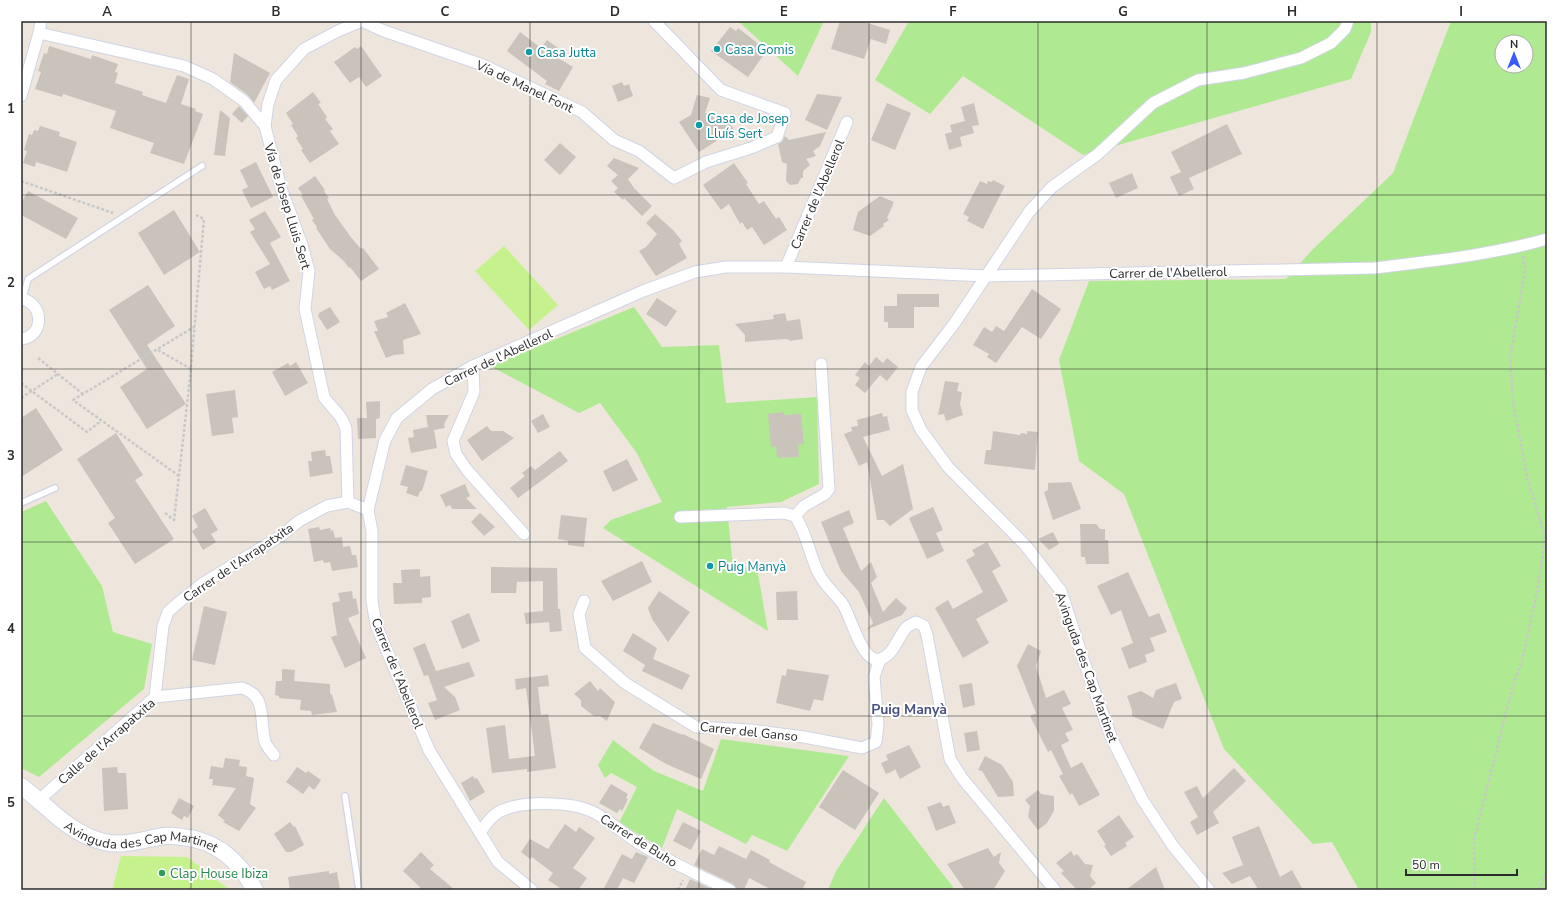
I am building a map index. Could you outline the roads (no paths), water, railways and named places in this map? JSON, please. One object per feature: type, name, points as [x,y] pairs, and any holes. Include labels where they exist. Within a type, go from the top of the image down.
[{"type":"street","points":[[21,96],[41,21]]},
{"type":"street","name":"Vía de Josep Lluis Sert","points":[[348,502],[346,428],[342,417],[331,408],[324,397],[305,309],[309,271],[302,245],[281,188],[265,126],[268,104],[276,80],[294,59],[304,49],[338,31],[362,21]]},
{"type":"street","name":"Vía de Manel Font","points":[[362,21],[384,31],[483,65],[582,112],[614,140],[639,151],[674,178],[706,162],[751,148],[777,137],[785,113],[721,90],[654,21]]},
{"type":"street","name":"Avinguda des Cap Martinet","points":[[1209,890],[1173,846],[1142,799],[1112,739],[1083,659],[1061,591],[1026,546],[948,467],[921,430],[912,410],[912,392],[921,367],[954,324],[1029,212],[1052,187],[1098,154],[1153,103],[1198,80],[1244,73],[1301,58],[1331,43],[1345,29],[1348,21]]},
{"type":"street","points":[[39,33],[184,66],[213,79],[244,101],[265,126]]},
{"type":"street","name":"Carrer de l'Abellerol","points":[[786,267],[848,122]]},
{"type":"street","name":"Carrer de l'Abellerol","points":[[532,890],[498,862],[481,831],[429,750],[376,625],[372,601],[372,531],[368,510],[385,440],[397,418],[432,389],[473,366],[643,291],[695,272],[726,267],[786,267],[986,276],[1374,268],[1425,262],[1522,246],[1547,239]]},
{"type":"street","points":[[21,339],[26,338],[35,332],[39,322],[38,313],[33,304],[22,298]]},
{"type":"street","points":[[795,516],[804,506],[825,494],[829,489],[821,364]]},
{"type":"street","points":[[473,366],[474,392],[453,441],[456,454],[468,470],[524,534]]},
{"type":"street","points":[[348,502],[368,510]]},
{"type":"street","name":"Carrer de l'Arrapatxita","points":[[155,697],[163,626],[168,612],[202,584],[282,535],[299,521],[327,506],[348,502]]},
{"type":"street","points":[[680,517],[784,513],[795,516],[801,525],[817,570],[823,581],[843,604],[865,652],[872,659],[880,659]]},
{"type":"street","name":"Carrer del Ganso","points":[[584,601],[580,614],[585,648],[625,683],[696,727],[750,730],[804,737],[862,748],[876,742],[878,724],[874,677],[880,659],[888,655],[906,627],[916,622],[924,626],[927,635],[950,759],[962,778],[1054,890]]},
{"type":"street","name":"Calle de l'Arrapatxita","points":[[39,800],[155,697],[242,688],[251,691],[259,698],[266,743],[274,755]]},
{"type":"street","name":"Avinguda des Cap Martinet","points":[[21,786],[61,820],[83,836],[105,843],[119,843],[166,835],[195,838],[214,846],[232,857],[245,872],[255,890]]},
{"type":"street","name":"Carrer de Buho","points":[[481,831],[488,820],[499,812],[526,804],[556,803],[594,812],[641,845],[730,890]]},
{"type":"lane","points":[[22,298],[28,279],[202,166]]},
{"type":"lane","points":[[21,503],[55,488]]},
{"type":"lane","points":[[344,796],[358,890]]},
{"type":"place","name":"Casa Gomis","points":[[717,49]]},
{"type":"place","name":"Casa Jutta","points":[[529,52]]},
{"type":"place","name":"Casa de Josep Lluís Sert","points":[[699,125]]},
{"type":"place","name":"Puig Manyà","points":[[710,566]]},
{"type":"place","name":"Clap House Ibiza","points":[[162,873]]},
{"type":"district","name":"Puig Manyà","points":[[909,709]]}]
